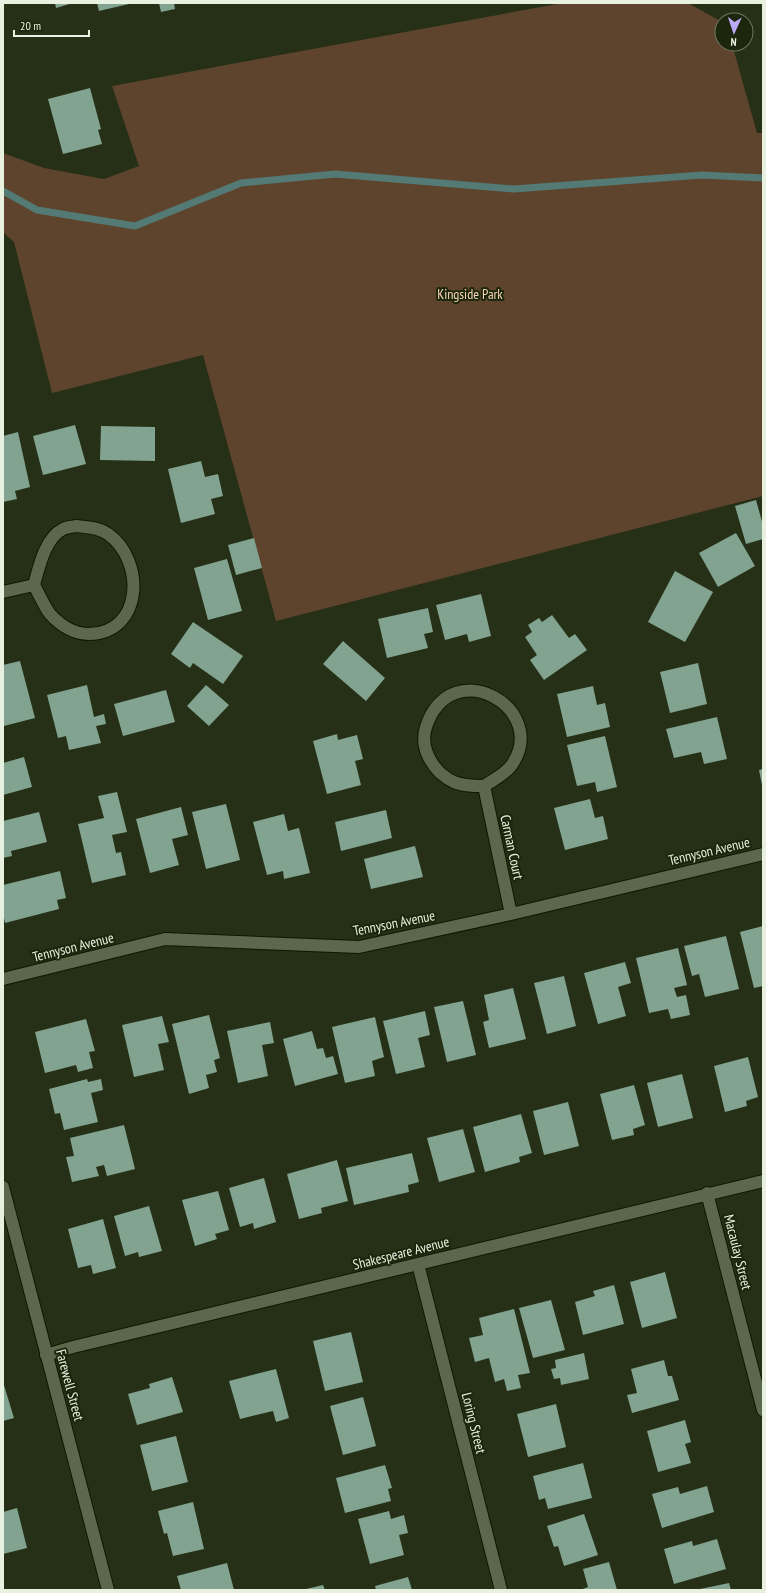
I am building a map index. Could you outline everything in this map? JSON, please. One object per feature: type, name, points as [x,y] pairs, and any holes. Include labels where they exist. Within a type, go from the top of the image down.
[{"type":"street","points":[[76,526],[91,527],[108,533],[121,547],[129,562],[134,583],[134,598],[127,614],[117,626],[99,634],[78,634],[62,625],[50,613],[34,585],[42,557],[52,539],[62,529],[76,526]]},
{"type":"street","points":[[3,592],[34,585]]},
{"type":"street","points":[[469,690],[484,692],[498,698],[510,709],[517,722],[520,737],[518,752],[511,766],[500,776],[484,786],[454,782],[441,774],[430,762],[425,746],[425,731],[430,715],[440,702],[454,694],[469,690]]},
{"type":"street","name":"Carman Court","points":[[484,786],[511,914]]},
{"type":"street","name":"Tennyson Avenue","points":[[3,979],[165,939],[360,948],[763,854]]},
{"type":"street","name":"Shakespeare Avenue","points":[[46,1355],[80,1345],[707,1193],[763,1181]]},
{"type":"street","name":"Farewell Street","points":[[3,1187],[108,1590]]},
{"type":"street","name":"Macaulay Street","points":[[707,1193],[763,1410]]},
{"type":"street","name":"Loring Street","points":[[418,1264],[501,1590]]},
{"type":"green space","name":"Kingside Park","points":[[563,3],[688,3],[714,18],[714,52],[734,52],[757,133],[763,133],[763,496],[276,621],[203,355],[52,393],[14,242],[3,232],[3,153],[44,168],[104,179],[139,166],[112,86]]},
{"type":"building","points":[[55,3],[73,3],[56,8]]},
{"type":"building","points":[[97,3],[129,3],[129,4],[99,11]]},
{"type":"building","points":[[159,3],[174,3],[175,9],[161,12]]},
{"type":"building","points":[[90,88],[101,129],[98,130],[102,144],[63,154],[48,99]]},
{"type":"building","points":[[75,425],[86,464],[43,475],[33,436]]},
{"type":"building","points":[[101,426],[155,427],[155,461],[100,460]]},
{"type":"building","points":[[18,432],[30,487],[15,491],[17,499],[3,502],[3,436]]},
{"type":"building","points":[[201,461],[205,477],[218,474],[223,496],[211,499],[215,514],[181,523],[168,469]]},
{"type":"building","points":[[756,500],[763,525],[763,539],[746,544],[735,506]]},
{"type":"building","points":[[736,533],[755,566],[718,587],[699,553]]},
{"type":"building","points":[[254,538],[262,568],[236,575],[228,545]]},
{"type":"building","points":[[227,559],[242,611],[208,620],[194,568]]},
{"type":"building","points":[[675,571],[713,592],[685,642],[648,622]]},
{"type":"building","points":[[481,594],[491,636],[469,642],[467,634],[445,640],[436,605]]},
{"type":"building","points":[[428,608],[433,632],[424,634],[428,648],[387,658],[378,619]]},
{"type":"building","points":[[552,615],[569,638],[575,634],[587,650],[544,680],[530,660],[537,655],[525,637],[532,632],[528,625],[539,618],[542,622]]},
{"type":"building","points":[[193,622],[243,656],[223,684],[193,663],[190,668],[171,654]]},
{"type":"building","points":[[343,641],[385,678],[366,701],[323,664]]},
{"type":"building","points":[[20,661],[35,718],[4,726],[3,665]]},
{"type":"building","points":[[698,663],[707,704],[670,713],[660,672]]},
{"type":"building","points":[[87,685],[94,717],[104,714],[106,724],[96,726],[101,743],[69,750],[66,736],[58,738],[47,695]]},
{"type":"building","points":[[206,685],[229,705],[209,726],[187,706]]},
{"type":"building","points":[[593,686],[597,705],[605,703],[610,727],[567,737],[557,694]]},
{"type":"building","points":[[166,690],[175,722],[123,736],[114,704]]},
{"type":"building","points":[[717,717],[727,759],[704,764],[701,752],[674,758],[666,729]]},
{"type":"building","points":[[337,734],[338,740],[357,735],[363,759],[355,761],[361,785],[327,794],[313,741]]},
{"type":"building","points":[[605,736],[617,787],[597,792],[595,782],[577,786],[567,745]]},
{"type":"building","points":[[24,757],[32,787],[3,795],[3,763]]},
{"type":"building","points":[[763,769],[763,784],[762,785],[759,770]]},
{"type":"building","points":[[117,792],[127,832],[112,835],[116,853],[121,852],[126,875],[92,883],[78,824],[104,818],[98,796]]},
{"type":"building","points":[[590,799],[595,818],[603,816],[608,839],[565,850],[554,808]]},
{"type":"building","points":[[226,804],[240,860],[206,869],[192,812]]},
{"type":"building","points":[[181,807],[188,835],[172,839],[179,865],[150,873],[136,819]]},
{"type":"building","points":[[386,810],[392,838],[341,851],[335,822]]},
{"type":"building","points":[[39,812],[47,842],[11,851],[12,856],[3,858],[3,821]]},
{"type":"building","points":[[284,814],[288,831],[299,828],[310,873],[284,879],[283,871],[267,875],[253,822]]},
{"type":"building","points":[[415,846],[423,877],[371,889],[364,859]]},
{"type":"building","points":[[60,871],[66,898],[57,900],[59,909],[5,923],[3,913],[3,885]]},
{"type":"building","points":[[763,926],[763,986],[754,988],[740,932]]},
{"type":"building","points":[[726,936],[739,989],[705,997],[699,974],[692,976],[684,946]]},
{"type":"building","points":[[678,948],[687,985],[674,988],[677,997],[686,995],[690,1015],[671,1019],[668,1009],[649,1013],[636,958]]},
{"type":"building","points":[[625,962],[631,983],[618,987],[626,1016],[598,1024],[584,973]]},
{"type":"building","points":[[564,976],[576,1026],[547,1034],[534,983]]},
{"type":"building","points":[[513,988],[526,1039],[489,1048],[483,1022],[489,1020],[484,995]]},
{"type":"building","points":[[463,1001],[476,1055],[447,1062],[434,1007]]},
{"type":"building","points":[[425,1011],[430,1035],[418,1038],[425,1067],[396,1074],[383,1021]]},
{"type":"building","points":[[209,1015],[220,1058],[214,1060],[217,1072],[206,1075],[209,1088],[189,1094],[172,1024]]},
{"type":"building","points":[[162,1016],[169,1042],[158,1044],[164,1070],[134,1077],[122,1025]]},
{"type":"building","points":[[375,1017],[384,1057],[372,1061],[375,1076],[345,1083],[332,1027]]},
{"type":"building","points":[[86,1019],[95,1051],[89,1052],[93,1068],[78,1072],[76,1065],[45,1073],[35,1032]]},
{"type":"building","points":[[270,1022],[274,1043],[262,1045],[268,1076],[238,1083],[227,1031]]},
{"type":"building","points":[[312,1031],[317,1049],[323,1048],[326,1058],[333,1056],[338,1074],[295,1086],[283,1039]]},
{"type":"building","points":[[748,1057],[758,1097],[746,1101],[747,1106],[725,1112],[714,1066]]},
{"type":"building","points":[[682,1074],[693,1118],[658,1127],[647,1083]]},
{"type":"building","points":[[87,1079],[88,1082],[101,1079],[103,1090],[91,1093],[98,1122],[64,1130],[60,1113],[55,1114],[49,1089]]},
{"type":"building","points":[[634,1085],[645,1125],[633,1129],[634,1135],[612,1140],[600,1094]]},
{"type":"building","points":[[568,1102],[579,1146],[544,1155],[533,1111]]},
{"type":"building","points":[[521,1114],[532,1153],[519,1157],[520,1162],[485,1172],[473,1127]]},
{"type":"building","points":[[124,1125],[135,1169],[107,1176],[104,1165],[96,1167],[99,1176],[72,1182],[66,1157],[74,1156],[70,1138]]},
{"type":"building","points":[[463,1129],[475,1172],[439,1182],[427,1138]]},
{"type":"building","points":[[412,1153],[419,1182],[408,1185],[409,1192],[354,1205],[346,1168]]},
{"type":"building","points":[[337,1160],[348,1201],[321,1208],[322,1213],[299,1219],[287,1174]]},
{"type":"building","points":[[264,1178],[276,1222],[254,1229],[253,1223],[240,1227],[229,1188]]},
{"type":"building","points":[[218,1191],[229,1230],[215,1234],[217,1239],[195,1246],[182,1200]]},
{"type":"building","points":[[149,1206],[162,1251],[139,1257],[138,1252],[125,1256],[114,1216]]},
{"type":"building","points":[[103,1219],[116,1268],[93,1274],[91,1265],[78,1268],[68,1229]]},
{"type":"building","points":[[665,1272],[677,1318],[642,1328],[630,1282]]},
{"type":"building","points":[[614,1285],[624,1324],[583,1335],[575,1302],[595,1296],[593,1291]]},
{"type":"building","points":[[551,1300],[565,1350],[533,1358],[519,1308]]},
{"type":"building","points":[[514,1309],[530,1373],[518,1375],[521,1388],[507,1391],[504,1379],[495,1382],[489,1358],[475,1362],[469,1338],[483,1335],[479,1318]]},
{"type":"building","points":[[351,1332],[363,1382],[325,1391],[313,1341]]},
{"type":"building","points":[[584,1353],[589,1379],[561,1385],[560,1378],[554,1379],[551,1369],[556,1368],[555,1360]]},
{"type":"building","points":[[664,1360],[668,1376],[672,1376],[679,1400],[632,1413],[627,1395],[637,1393],[631,1369]]},
{"type":"building","points":[[276,1369],[289,1418],[276,1422],[273,1411],[240,1419],[229,1381]]},
{"type":"building","points":[[172,1377],[183,1412],[137,1425],[128,1394],[150,1388],[149,1384]]},
{"type":"building","points":[[3,1382],[14,1418],[3,1421]]},
{"type":"building","points":[[363,1397],[376,1446],[343,1455],[330,1406]]},
{"type":"building","points":[[556,1404],[566,1447],[528,1457],[517,1414]]},
{"type":"building","points":[[685,1420],[691,1442],[685,1444],[691,1463],[658,1472],[647,1431]]},
{"type":"building","points":[[176,1436],[188,1482],[152,1491],[140,1445]]},
{"type":"building","points":[[583,1463],[592,1498],[548,1509],[545,1498],[539,1500],[533,1476]]},
{"type":"building","points":[[385,1465],[392,1488],[388,1489],[391,1501],[345,1513],[336,1478]]},
{"type":"building","points":[[707,1486],[714,1512],[662,1528],[652,1494],[678,1487],[680,1494]]},
{"type":"building","points":[[193,1502],[204,1549],[173,1556],[167,1533],[164,1534],[158,1511]]},
{"type":"building","points":[[17,1508],[27,1548],[3,1554],[3,1512]]},
{"type":"building","points":[[389,1511],[391,1519],[404,1515],[408,1533],[399,1535],[404,1555],[370,1564],[358,1519]]},
{"type":"building","points":[[584,1514],[598,1555],[564,1566],[558,1546],[554,1547],[547,1526]]},
{"type":"building","points":[[717,1539],[726,1569],[674,1584],[664,1549],[692,1541],[693,1546]]},
{"type":"building","points":[[609,1562],[617,1590],[580,1590],[588,1587],[583,1569]]},
{"type":"building","points":[[227,1563],[234,1590],[181,1590],[177,1576]]},
{"type":"building","points":[[408,1577],[412,1590],[376,1590],[375,1586]]},
{"type":"building","points":[[729,1583],[731,1590],[700,1590],[700,1589]]},
{"type":"building","points":[[323,1585],[325,1590],[306,1590],[306,1589]]},
{"type":"waterway","points":[[3,191],[37,210],[135,226],[241,183],[335,174],[514,189],[702,175],[763,178]]}]
